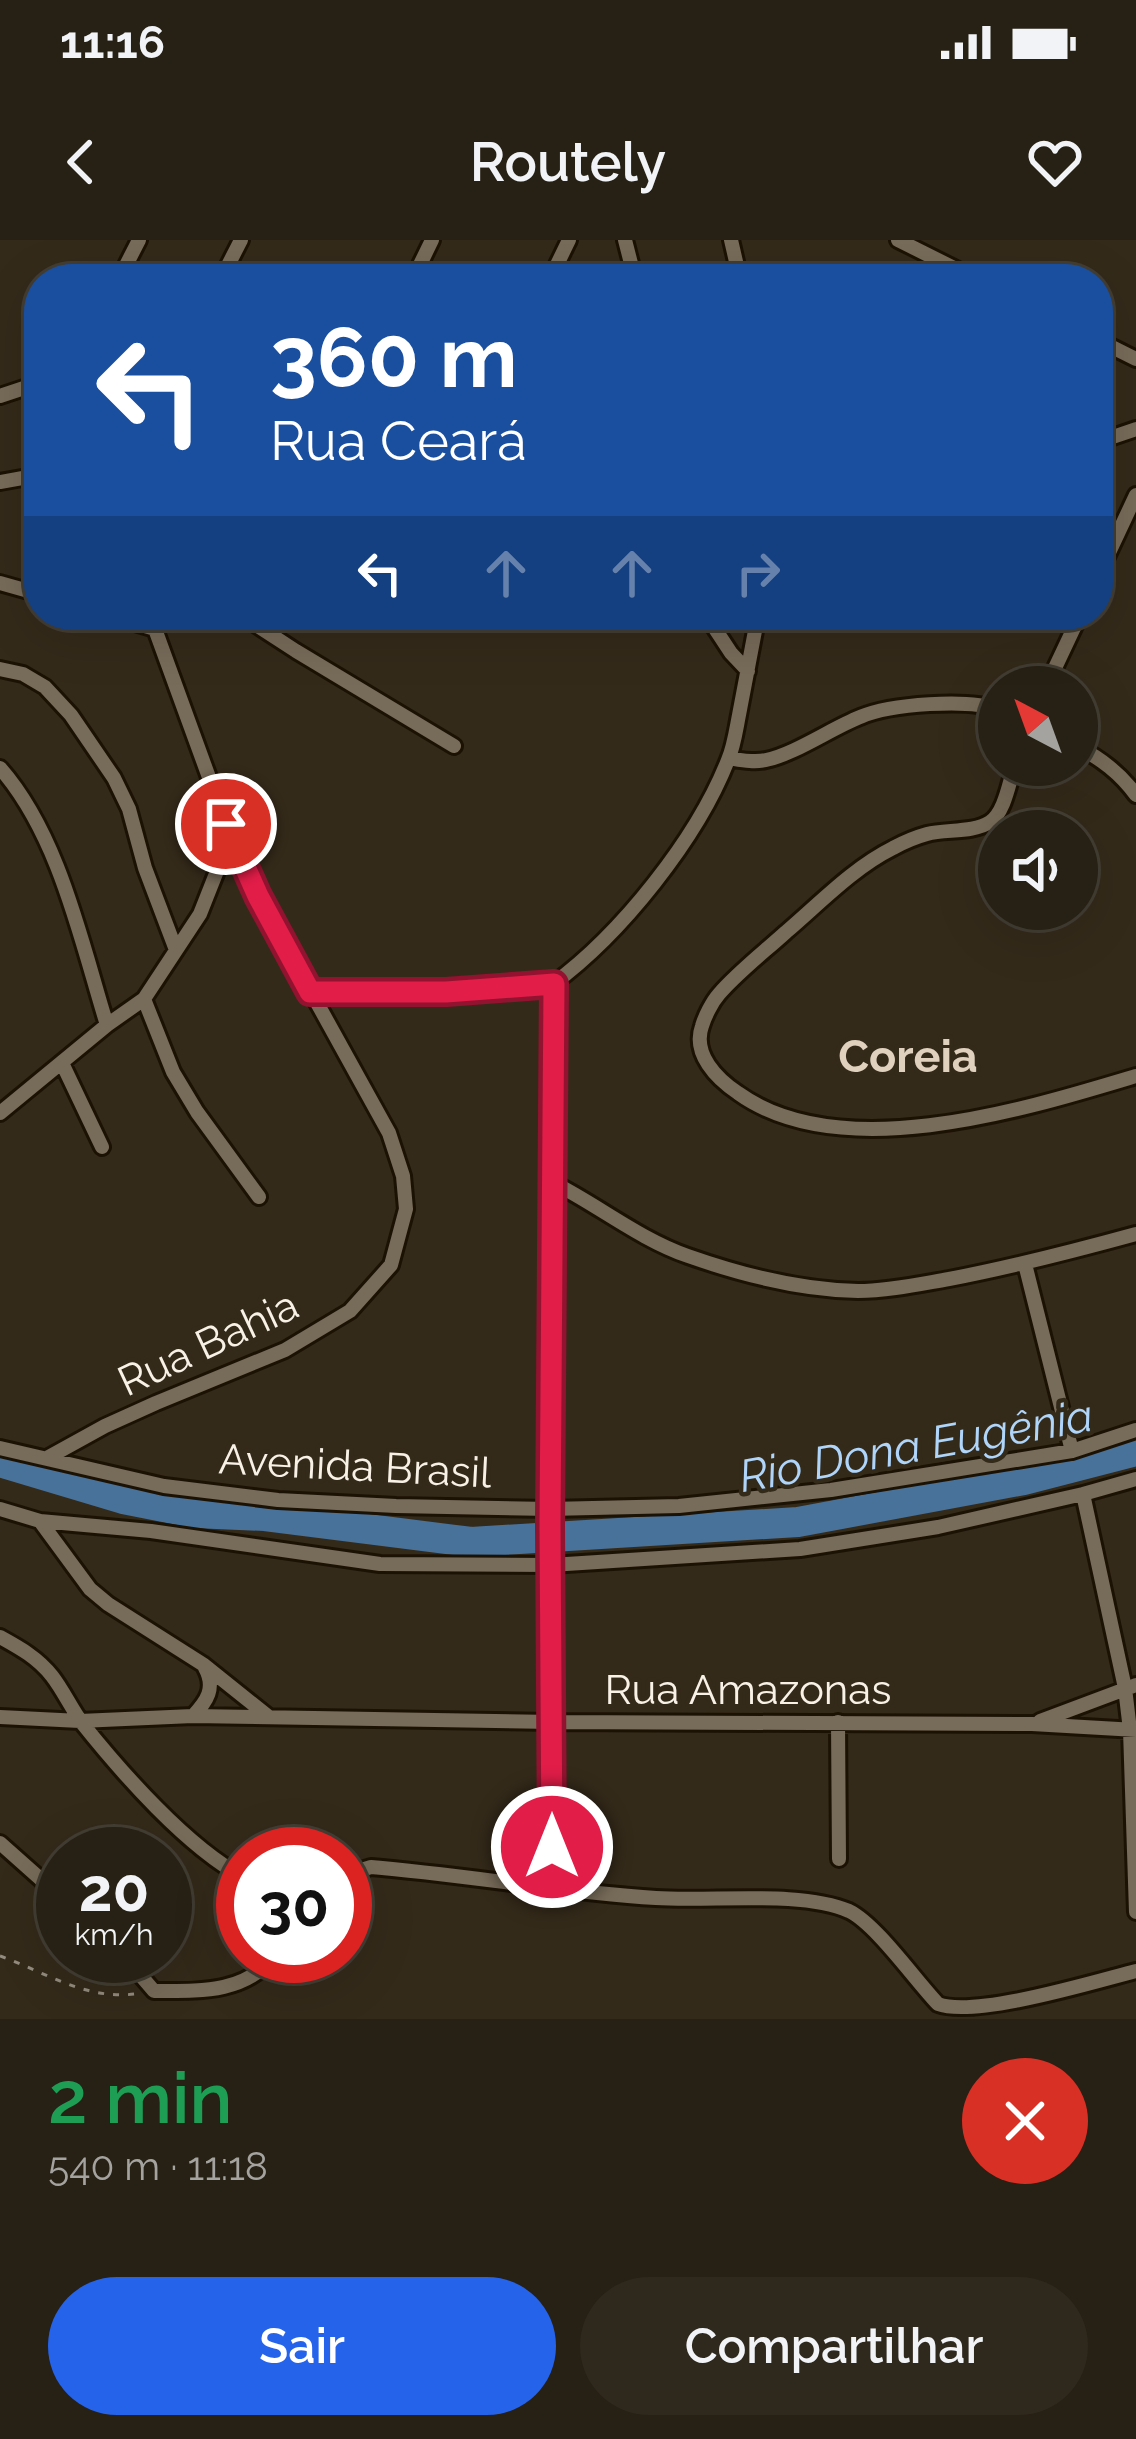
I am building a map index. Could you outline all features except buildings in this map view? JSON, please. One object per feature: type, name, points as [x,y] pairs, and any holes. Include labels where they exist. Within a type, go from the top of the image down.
[{"type":"street","points":[[898,240],[946,264]]},
{"type":"street","points":[[1113,544],[1136,495]]},
{"type":"street","name":"Rua Bahia","points":[[47,1458],[139,1410],[284,1350],[350,1311],[391,1264],[406,1209],[403,1176],[388,1133],[258,896],[226,824],[162,630]]},
{"type":"street","points":[[264,630],[454,746]]},
{"type":"street","points":[[715,630],[748,670]]},
{"type":"street","points":[[310,992],[446,992],[554,984],[580,964],[648,890],[693,827],[729,758],[755,630]]},
{"type":"street","points":[[1056,666],[1073,630]]},
{"type":"street","points":[[0,669],[23,674],[45,687],[71,715],[114,778],[176,950]]},
{"type":"street","points":[[729,758],[768,760],[863,715],[887,709],[978,705]]},
{"type":"street","points":[[1098,756],[1136,795]]},
{"type":"street","points":[[0,768],[55,858],[107,1025]]},
{"type":"street","points":[[1008,786],[994,819],[984,826],[924,834],[890,849],[849,877],[717,996],[700,1030],[702,1052],[711,1071],[740,1095],[786,1118],[842,1127],[929,1126],[1006,1112],[1136,1076]]},
{"type":"street","points":[[0,1113],[144,999],[200,914],[217,871],[226,824]]},
{"type":"street","points":[[552,1889],[554,984]]},
{"type":"street","points":[[144,999],[172,1072],[259,1197]]},
{"type":"street","points":[[62,1063],[101,1147]]},
{"type":"street","points":[[552,1182],[686,1256],[804,1286],[861,1291],[930,1282],[1025,1264],[1136,1234]]},
{"type":"street","points":[[1025,1264],[1072,1451]]},
{"type":"street","name":"Avenida Brasil","points":[[0,1448],[164,1486],[278,1500],[550,1517],[809,1492],[1072,1451],[1136,1430]]},
{"type":"street","name":"Avenida Brasil","points":[[0,1509],[40,1521],[151,1531],[380,1564],[551,1561],[800,1550],[938,1527],[1136,1479]]},
{"type":"street","points":[[1083,1494],[1131,1687],[1136,1912]]},
{"type":"street","points":[[40,1521],[90,1589],[203,1665],[269,1717]]},
{"type":"street","points":[[0,1637],[43,1666],[80,1721],[163,1812],[216,1857]]},
{"type":"street","points":[[193,1716],[210,1692],[203,1665]]},
{"type":"street","points":[[1032,1724],[1131,1687]]},
{"type":"street","name":"Rua Amazonas","points":[[0,1717],[1032,1724],[1133,1730]]},
{"type":"street","points":[[838,1722],[839,1859]]},
{"type":"street","points":[[0,1843],[36,1875]]},
{"type":"street","points":[[372,1867],[661,1899],[827,1904],[854,1913],[938,2004],[952,2009],[1020,1999],[1136,1971]]},
{"type":"street","points":[[147,1983],[154,1991],[240,1983]]},
{"type":"path","points":[[0,1956],[85,1991],[117,1996],[154,1991]]},
{"type":"waterway","name":"Rio Dona Eugênia","points":[[0,1462],[123,1499],[194,1513],[265,1516],[471,1542],[798,1522],[1024,1480],[1136,1451]]},
{"type":"district","name":"Coreia","points":[[908,1056]]},
{"type":"route","points":[[226,824],[310,992],[446,992],[554,984],[552,1847]]}]
